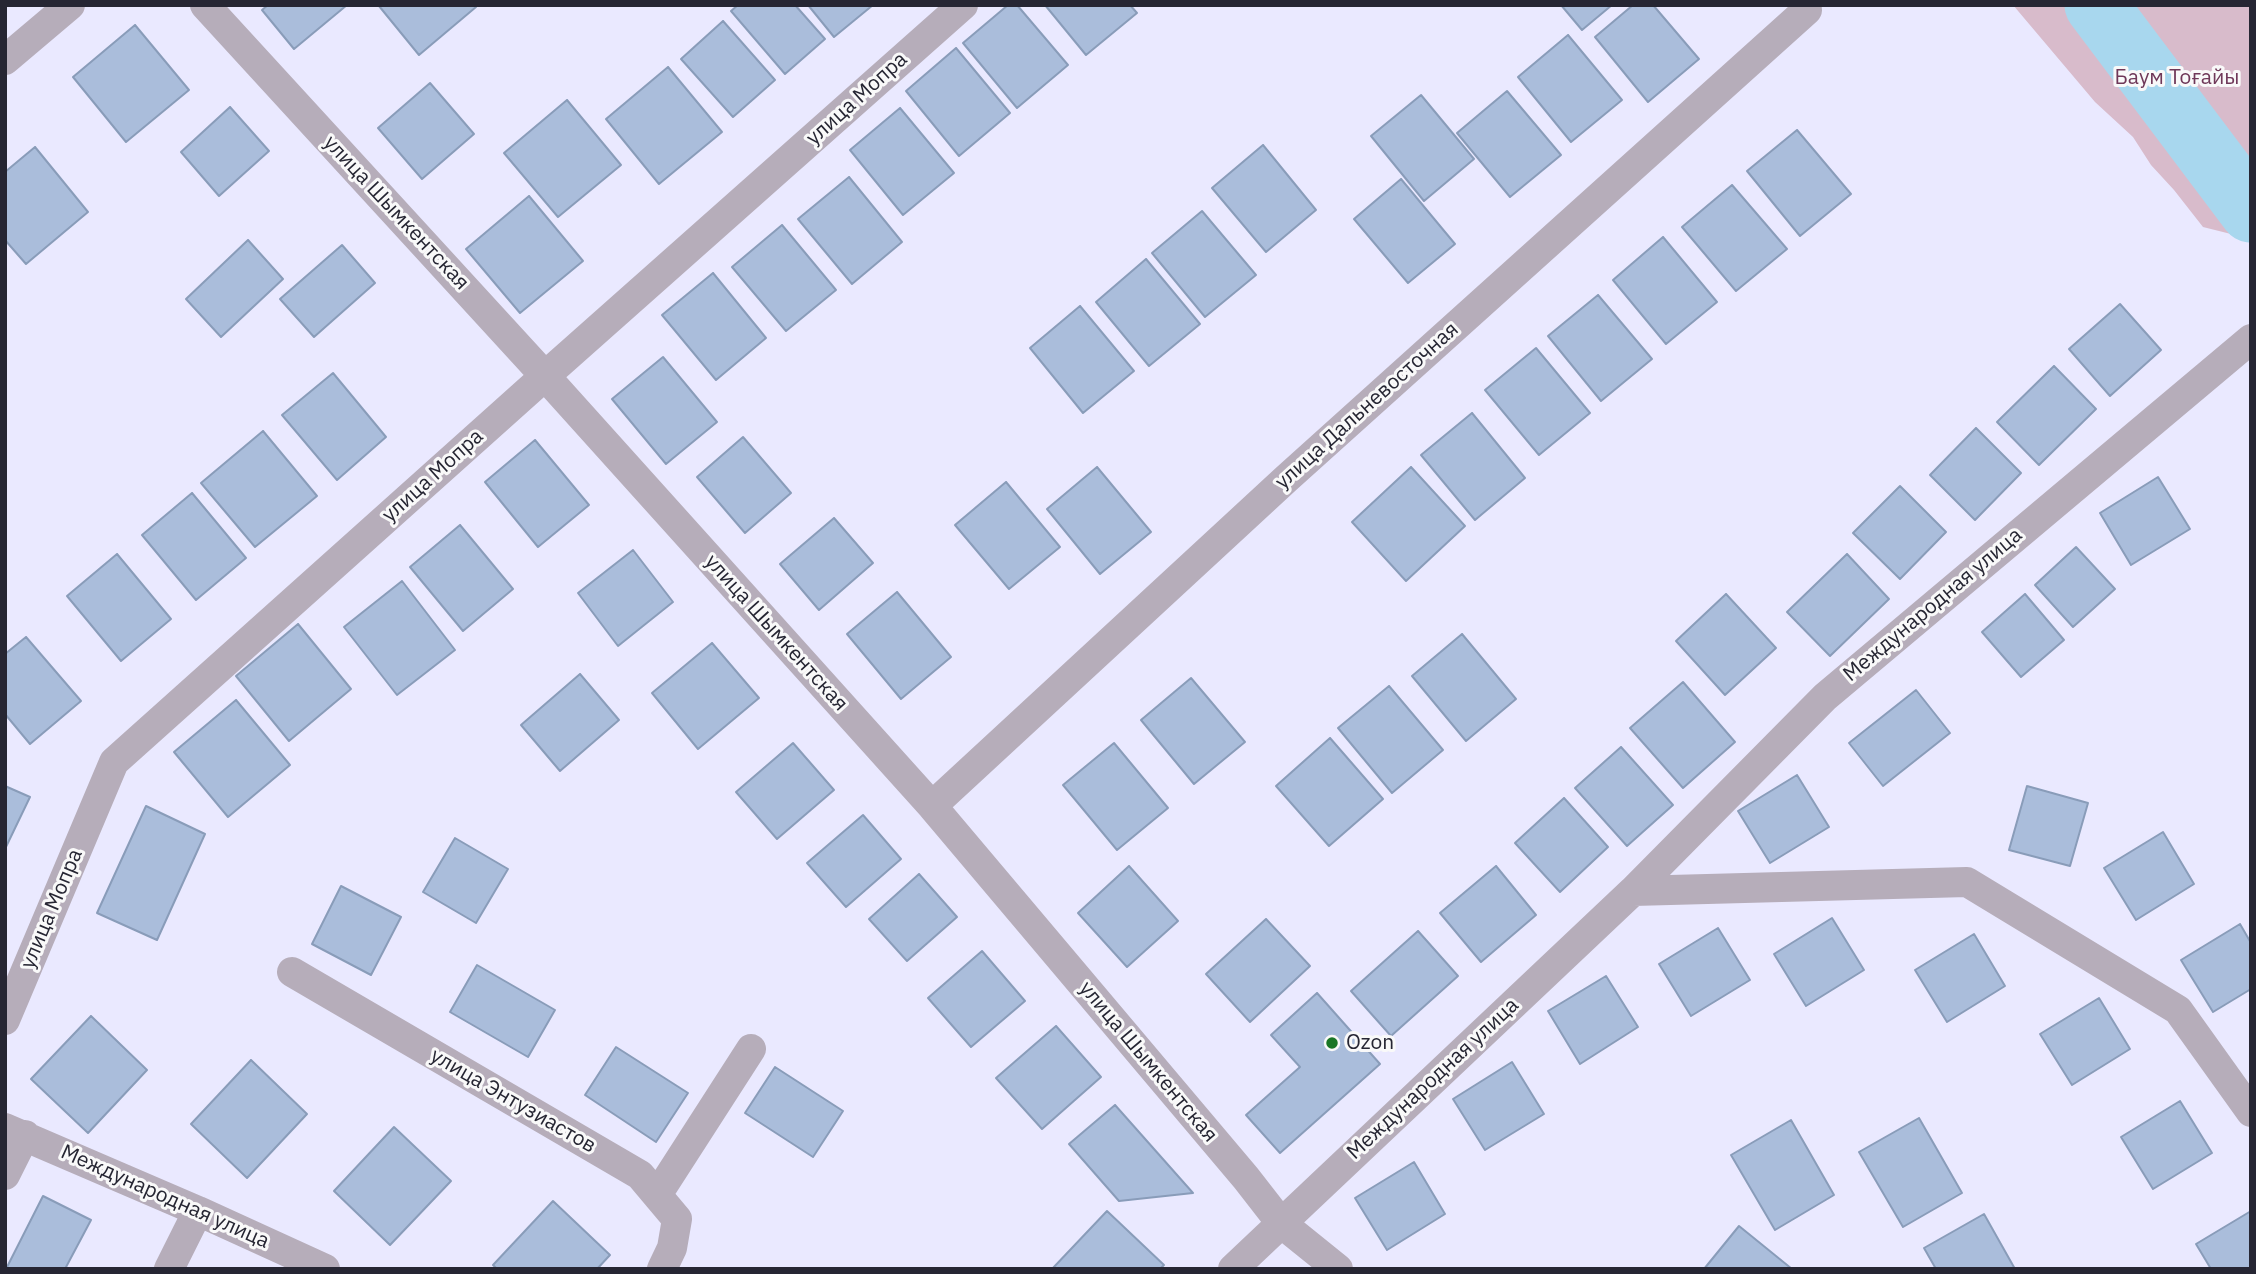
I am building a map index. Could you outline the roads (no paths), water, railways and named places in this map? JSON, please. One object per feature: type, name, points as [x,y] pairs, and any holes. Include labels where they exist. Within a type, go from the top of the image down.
[{"type":"street","points":[[5,60],[69,5]]},
{"type":"street","name":"улица Шымкентская","points":[[205,5],[545,376],[932,806],[1219,1146],[1280,1223],[1338,1269]]},
{"type":"street","name":"улица Мопра","points":[[5,1020],[114,762],[963,5]]},
{"type":"street","name":"улица Дальневосточная","points":[[932,806],[1286,480],[1807,10]]},
{"type":"street","name":"Международная улица","points":[[1233,1269],[1633,891],[1825,697],[2251,339]]},
{"type":"street","points":[[1633,891],[1967,882],[2178,1010],[2251,1112]]},
{"type":"street","name":"улица Энтузиастов","points":[[292,972],[640,1175],[677,1219],[672,1248],[662,1269]]},
{"type":"street","points":[[657,1195],[751,1049]]},
{"type":"street","points":[[5,1175],[15,1131]]},
{"type":"street","name":"Международная улица","points":[[15,1131],[325,1269]]},
{"type":"street","points":[[169,1269],[198,1211]]},
{"type":"waterway","points":[[2096,5],[2251,211]]},
{"type":"place","name":"Ozon","points":[[1332,1043]]},
{"type":"park label","name":"Баум Тоғайы","points":[[2177,78]]}]
